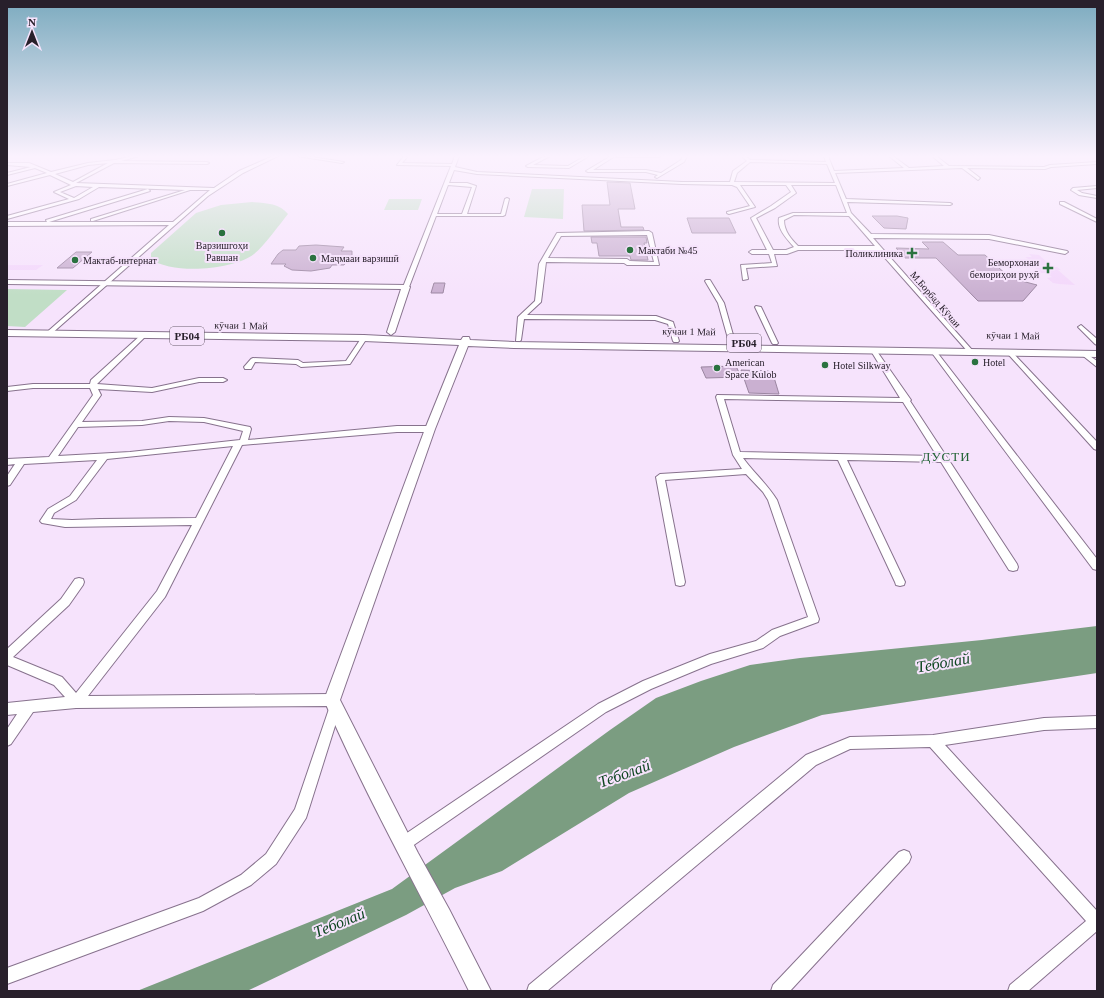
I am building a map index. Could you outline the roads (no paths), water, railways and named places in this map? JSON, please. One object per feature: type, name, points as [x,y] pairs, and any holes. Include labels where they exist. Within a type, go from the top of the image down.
[{"type":"main road","points":[[7,282],[406,287],[391,332],[402,340]]},
{"type":"main road","name":"кӯчаи 1 Май","points":[[391,332],[406,336],[465,341],[676,341],[1097,348]]},
{"type":"main road","name":"РБ04","points":[[365,338],[382,336],[391,332]]},
{"type":"main road","name":"кӯчаи 1 Май","points":[[7,333],[365,338],[874,351],[1097,354]]},
{"type":"main road","points":[[465,341],[430,429],[333,704],[407,852],[442,916],[480,991]]},
{"type":"street","points":[[7,218],[61,203]]},
{"type":"street","points":[[39,224],[106,203]]},
{"type":"street","points":[[84,223],[149,203]]},
{"type":"street","points":[[48,334],[104,283],[198,203]]},
{"type":"street","points":[[406,287],[438,203]]},
{"type":"street","points":[[461,223],[468,203]]},
{"type":"street","points":[[433,215],[504,215],[506,203]]},
{"type":"street","points":[[750,203],[753,207],[752,209]]},
{"type":"street","points":[[745,279],[743,266],[775,265],[771,252],[753,218],[779,203]]},
{"type":"street","name":"М.Борбад Кӯчаи","points":[[845,203],[850,215],[971,352]]},
{"type":"street","points":[[912,203],[950,204]]},
{"type":"street","points":[[1062,203],[1097,221]]},
{"type":"street","points":[[729,213],[752,209],[765,212]]},
{"type":"street","points":[[798,248],[789,239],[781,225],[781,219],[793,214],[850,215]]},
{"type":"street","points":[[7,224],[174,223]]},
{"type":"street","points":[[518,340],[521,317],[538,302],[542,264],[544,260],[559,234],[649,233],[657,264],[628,263],[627,261],[544,260]]},
{"type":"street","points":[[869,236],[989,237],[1065,252]]},
{"type":"street","points":[[752,252],[787,252],[798,248],[880,248]]},
{"type":"street","points":[[708,281],[721,303],[732,342]]},
{"type":"street","points":[[758,307],[776,343]]},
{"type":"street","points":[[521,317],[656,318],[671,322],[676,341]]},
{"type":"street","points":[[1081,327],[1097,343]]},
{"type":"street","points":[[93,386],[94,382],[144,335]]},
{"type":"street","points":[[248,367],[253,360],[298,362],[301,365],[348,363],[365,338]]},
{"type":"street","points":[[874,351],[1013,567]]},
{"type":"street","points":[[934,352],[1097,566]]},
{"type":"street","points":[[1010,353],[1097,447]]},
{"type":"street","points":[[1084,354],[1097,365]]},
{"type":"street","points":[[7,389],[33,386],[93,386],[119,389],[152,390],[199,380],[223,380]]},
{"type":"street","points":[[52,459],[98,395],[93,386]]},
{"type":"street","points":[[407,852],[602,708],[647,685],[710,659],[759,645],[776,633],[814,619],[772,500],[766,490],[748,471],[737,455],[720,398],[906,400]]},
{"type":"street","points":[[76,425],[142,423],[169,419],[204,420],[247,429],[161,594],[76,702]]},
{"type":"street","points":[[7,462],[104,457],[397,429],[430,429]]},
{"type":"street","points":[[737,455],[944,459]]},
{"type":"street","points":[[104,457],[73,498],[51,511],[45,521],[57,524],[101,522],[170,523],[199,521]]},
{"type":"street","points":[[841,457],[900,582]]},
{"type":"street","points":[[7,483],[22,461]]},
{"type":"street","points":[[680,582],[660,476],[738,473],[748,471]]},
{"type":"street","points":[[7,656],[65,602],[78,582]]},
{"type":"street","points":[[7,660],[58,681],[76,702]]},
{"type":"street","points":[[7,709],[76,702],[333,704],[301,813],[271,859],[246,880],[203,904],[7,976]]},
{"type":"street","points":[[7,740],[29,707]]},
{"type":"street","points":[[535,991],[811,760],[850,743],[933,741],[1044,724],[1097,722]]},
{"type":"street","points":[[933,741],[1097,922],[1016,991]]},
{"type":"street","points":[[779,991],[904,857]]},
{"type":"water","name":"Теболай","points":[[1097,626],[1097,673],[822,715],[734,747],[629,793],[502,871],[455,888],[406,915],[247,991],[137,991],[392,889],[656,698],[750,665],[800,658],[982,640]]},
{"type":"place","name":"Варзишгоҳи Равшан","points":[[222,233]]},
{"type":"place","name":"Мактаби №45","points":[[630,250]]},
{"type":"place","name":"Поликлиника","points":[[912,253]]},
{"type":"place","name":"Маҷмааи варзишӣ","points":[[313,258]]},
{"type":"place","name":"Мактаб-интернат","points":[[75,260]]},
{"type":"place","name":"Беморхонаи бемориҳои руҳӣ","points":[[1048,268]]},
{"type":"place","name":"Hotel","points":[[975,362]]},
{"type":"place","name":"Hotel Silkway","points":[[825,365]]},
{"type":"place","name":"American Space Kulob","points":[[717,368]]},
{"type":"district","name":"ДУСТИ","points":[[946,456]]}]
